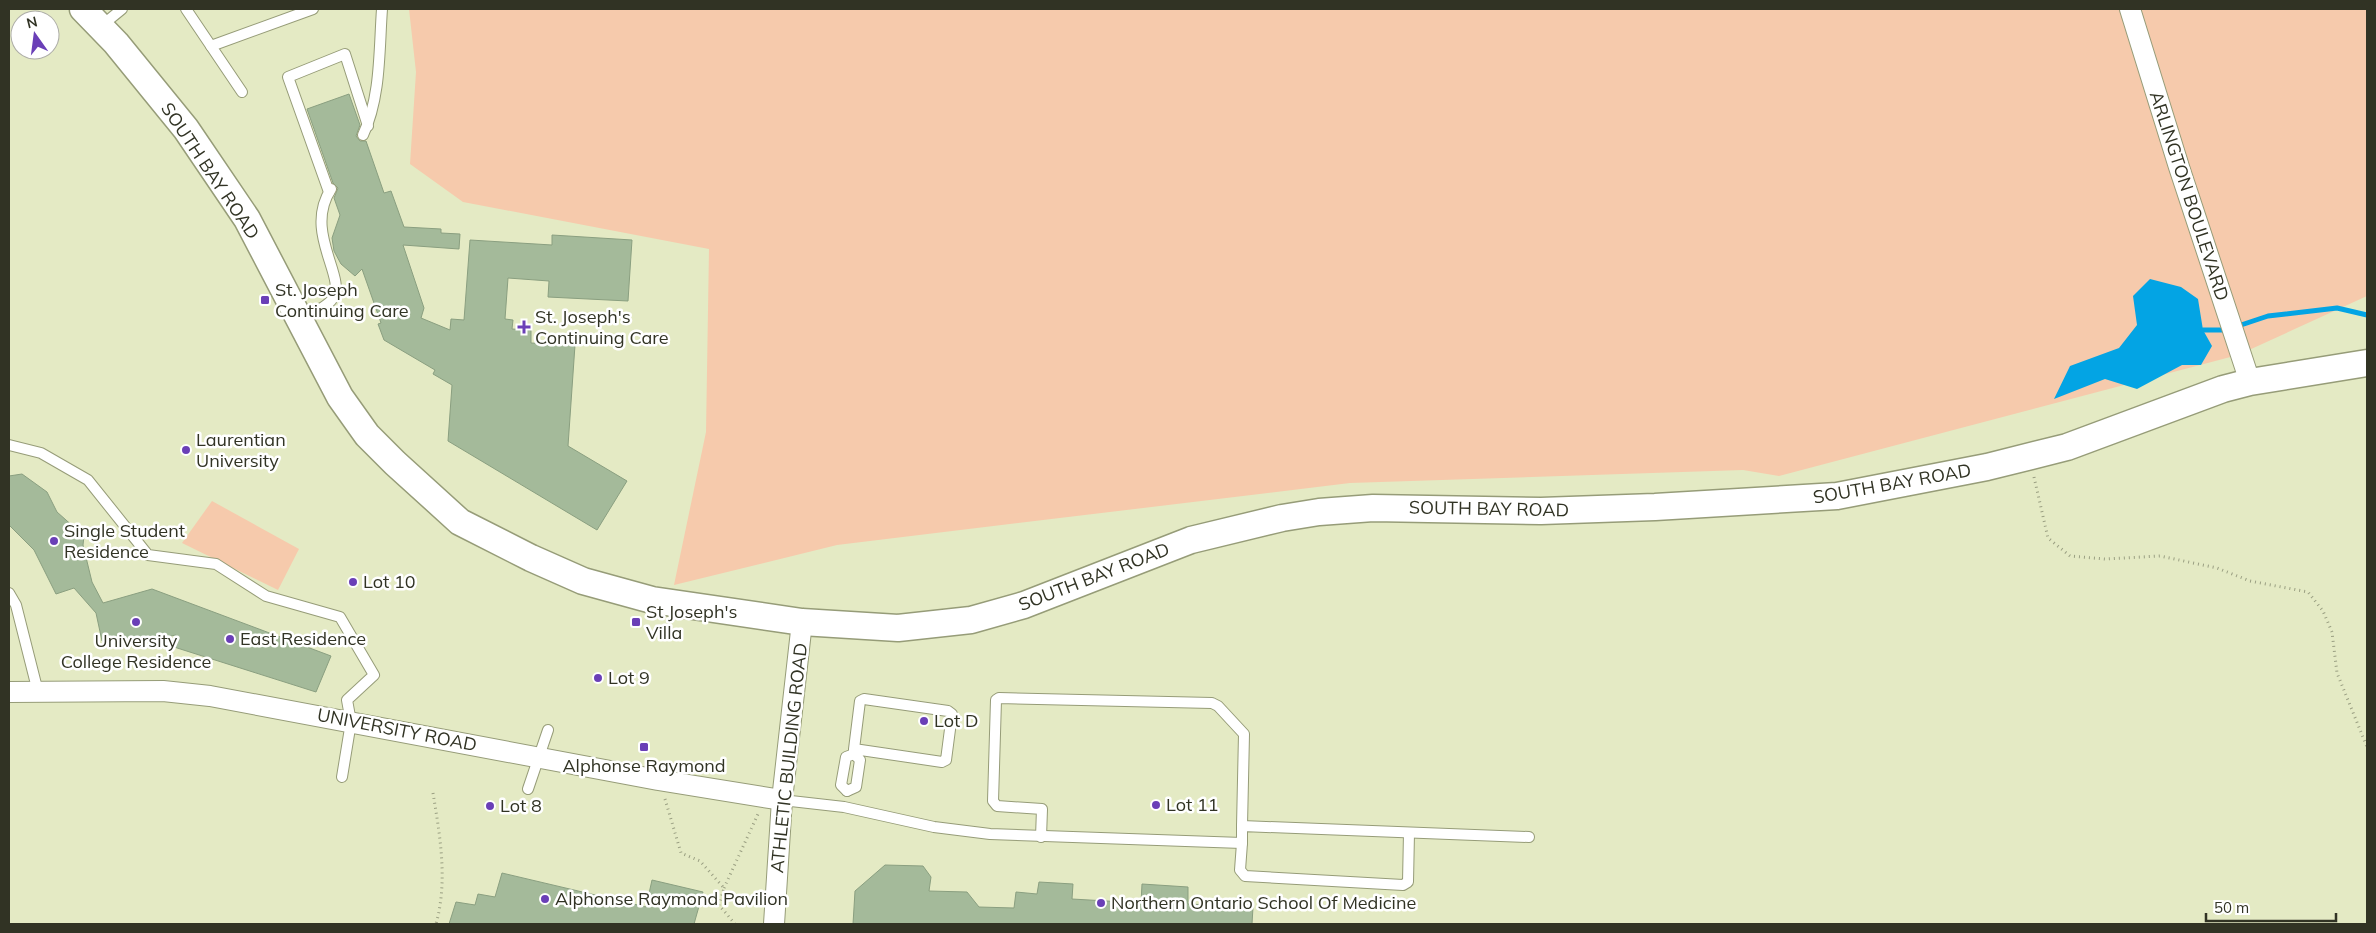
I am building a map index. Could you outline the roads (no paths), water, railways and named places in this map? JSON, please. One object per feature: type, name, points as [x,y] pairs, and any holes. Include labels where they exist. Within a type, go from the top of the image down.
[{"type":"street","name":"ARLINGTON BOULEVARD","points":[[2130,9],[2179,167],[2250,382]]},
{"type":"street","name":"SOUTH BAY ROAD","points":[[91,18],[186,129],[247,219],[340,397],[367,435],[460,522],[531,558],[583,580],[652,600],[802,622],[898,628],[971,620],[1024,605],[1191,540],[1242,526],[1319,512],[1373,508],[1541,511],[1785,501],[1837,496],[1987,468],[2067,447],[2223,389],[2250,382],[2367,364]]},
{"type":"street","name":"ATHLETIC BUILDING ROAD","points":[[774,924],[782,800],[802,622]]},
{"type":"street","name":"UNIVERSITY ROAD","points":[[9,692],[163,691],[210,696],[539,756],[658,780],[782,800]]},
{"type":"lane","points":[[91,18],[122,9]]},
{"type":"lane","points":[[186,9],[242,92]]},
{"type":"lane","points":[[211,46],[313,9]]},
{"type":"lane","points":[[298,319],[332,299],[336,289],[321,234],[322,213],[325,199],[330,190],[288,77],[345,54],[366,131],[376,82],[382,9]]},
{"type":"lane","points":[[9,445],[40,453],[88,480],[148,555],[216,564],[266,596],[340,618],[374,675],[347,700],[351,722],[342,777]]},
{"type":"lane","points":[[9,592],[16,604],[38,692]]},
{"type":"lane","points":[[844,806],[847,791],[856,787],[860,760],[854,751],[860,701],[864,698],[948,711],[952,714],[946,760],[942,762],[854,751]]},
{"type":"lane","points":[[1041,837],[1042,809],[997,806],[993,801],[996,700],[999,698],[1212,703],[1218,706],[1244,734],[1240,870],[1245,876],[1403,885],[1408,882],[1409,833]]},
{"type":"lane","points":[[528,790],[548,730]]},
{"type":"lane","points":[[782,800],[844,806],[934,827],[990,834],[1242,843]]},
{"type":"lane","points":[[1242,826],[1529,837]]},
{"type":"water","points":[[2150,279],[2181,287],[2198,299],[2203,330],[2212,346],[2201,365],[2182,365],[2137,389],[2105,379],[2054,399],[2070,366],[2119,348],[2137,325],[2133,296]]},
{"type":"waterway","points":[[2235,327],[2268,316],[2337,308],[2367,315]]},
{"type":"waterway","points":[[2203,330],[2227,330]]},
{"type":"place","name":"St. Joseph Continuing Care","points":[[265,300]]},
{"type":"place","name":"St. Joseph's Continuing Care","points":[[524,327]]},
{"type":"place","name":"Laurentian University","points":[[186,450]]},
{"type":"place","name":"Single Student Residence","points":[[54,541]]},
{"type":"place","name":"Lot 10","points":[[353,582]]},
{"type":"place","name":"University College Residence","points":[[136,622]]},
{"type":"place","name":"St Joseph's Villa","points":[[636,622]]},
{"type":"place","name":"East Residence","points":[[230,639]]},
{"type":"place","name":"Lot 9","points":[[598,678]]},
{"type":"place","name":"Lot D","points":[[924,721]]},
{"type":"place","name":"Alphonse Raymond","points":[[644,747]]},
{"type":"place","name":"Lot 11","points":[[1156,805]]},
{"type":"place","name":"Lot 8","points":[[490,806]]},
{"type":"place","name":"Alphonse Raymond Pavilion","points":[[545,899]]},
{"type":"place","name":"Northern Ontario School Of Medicine","points":[[1101,903]]}]
